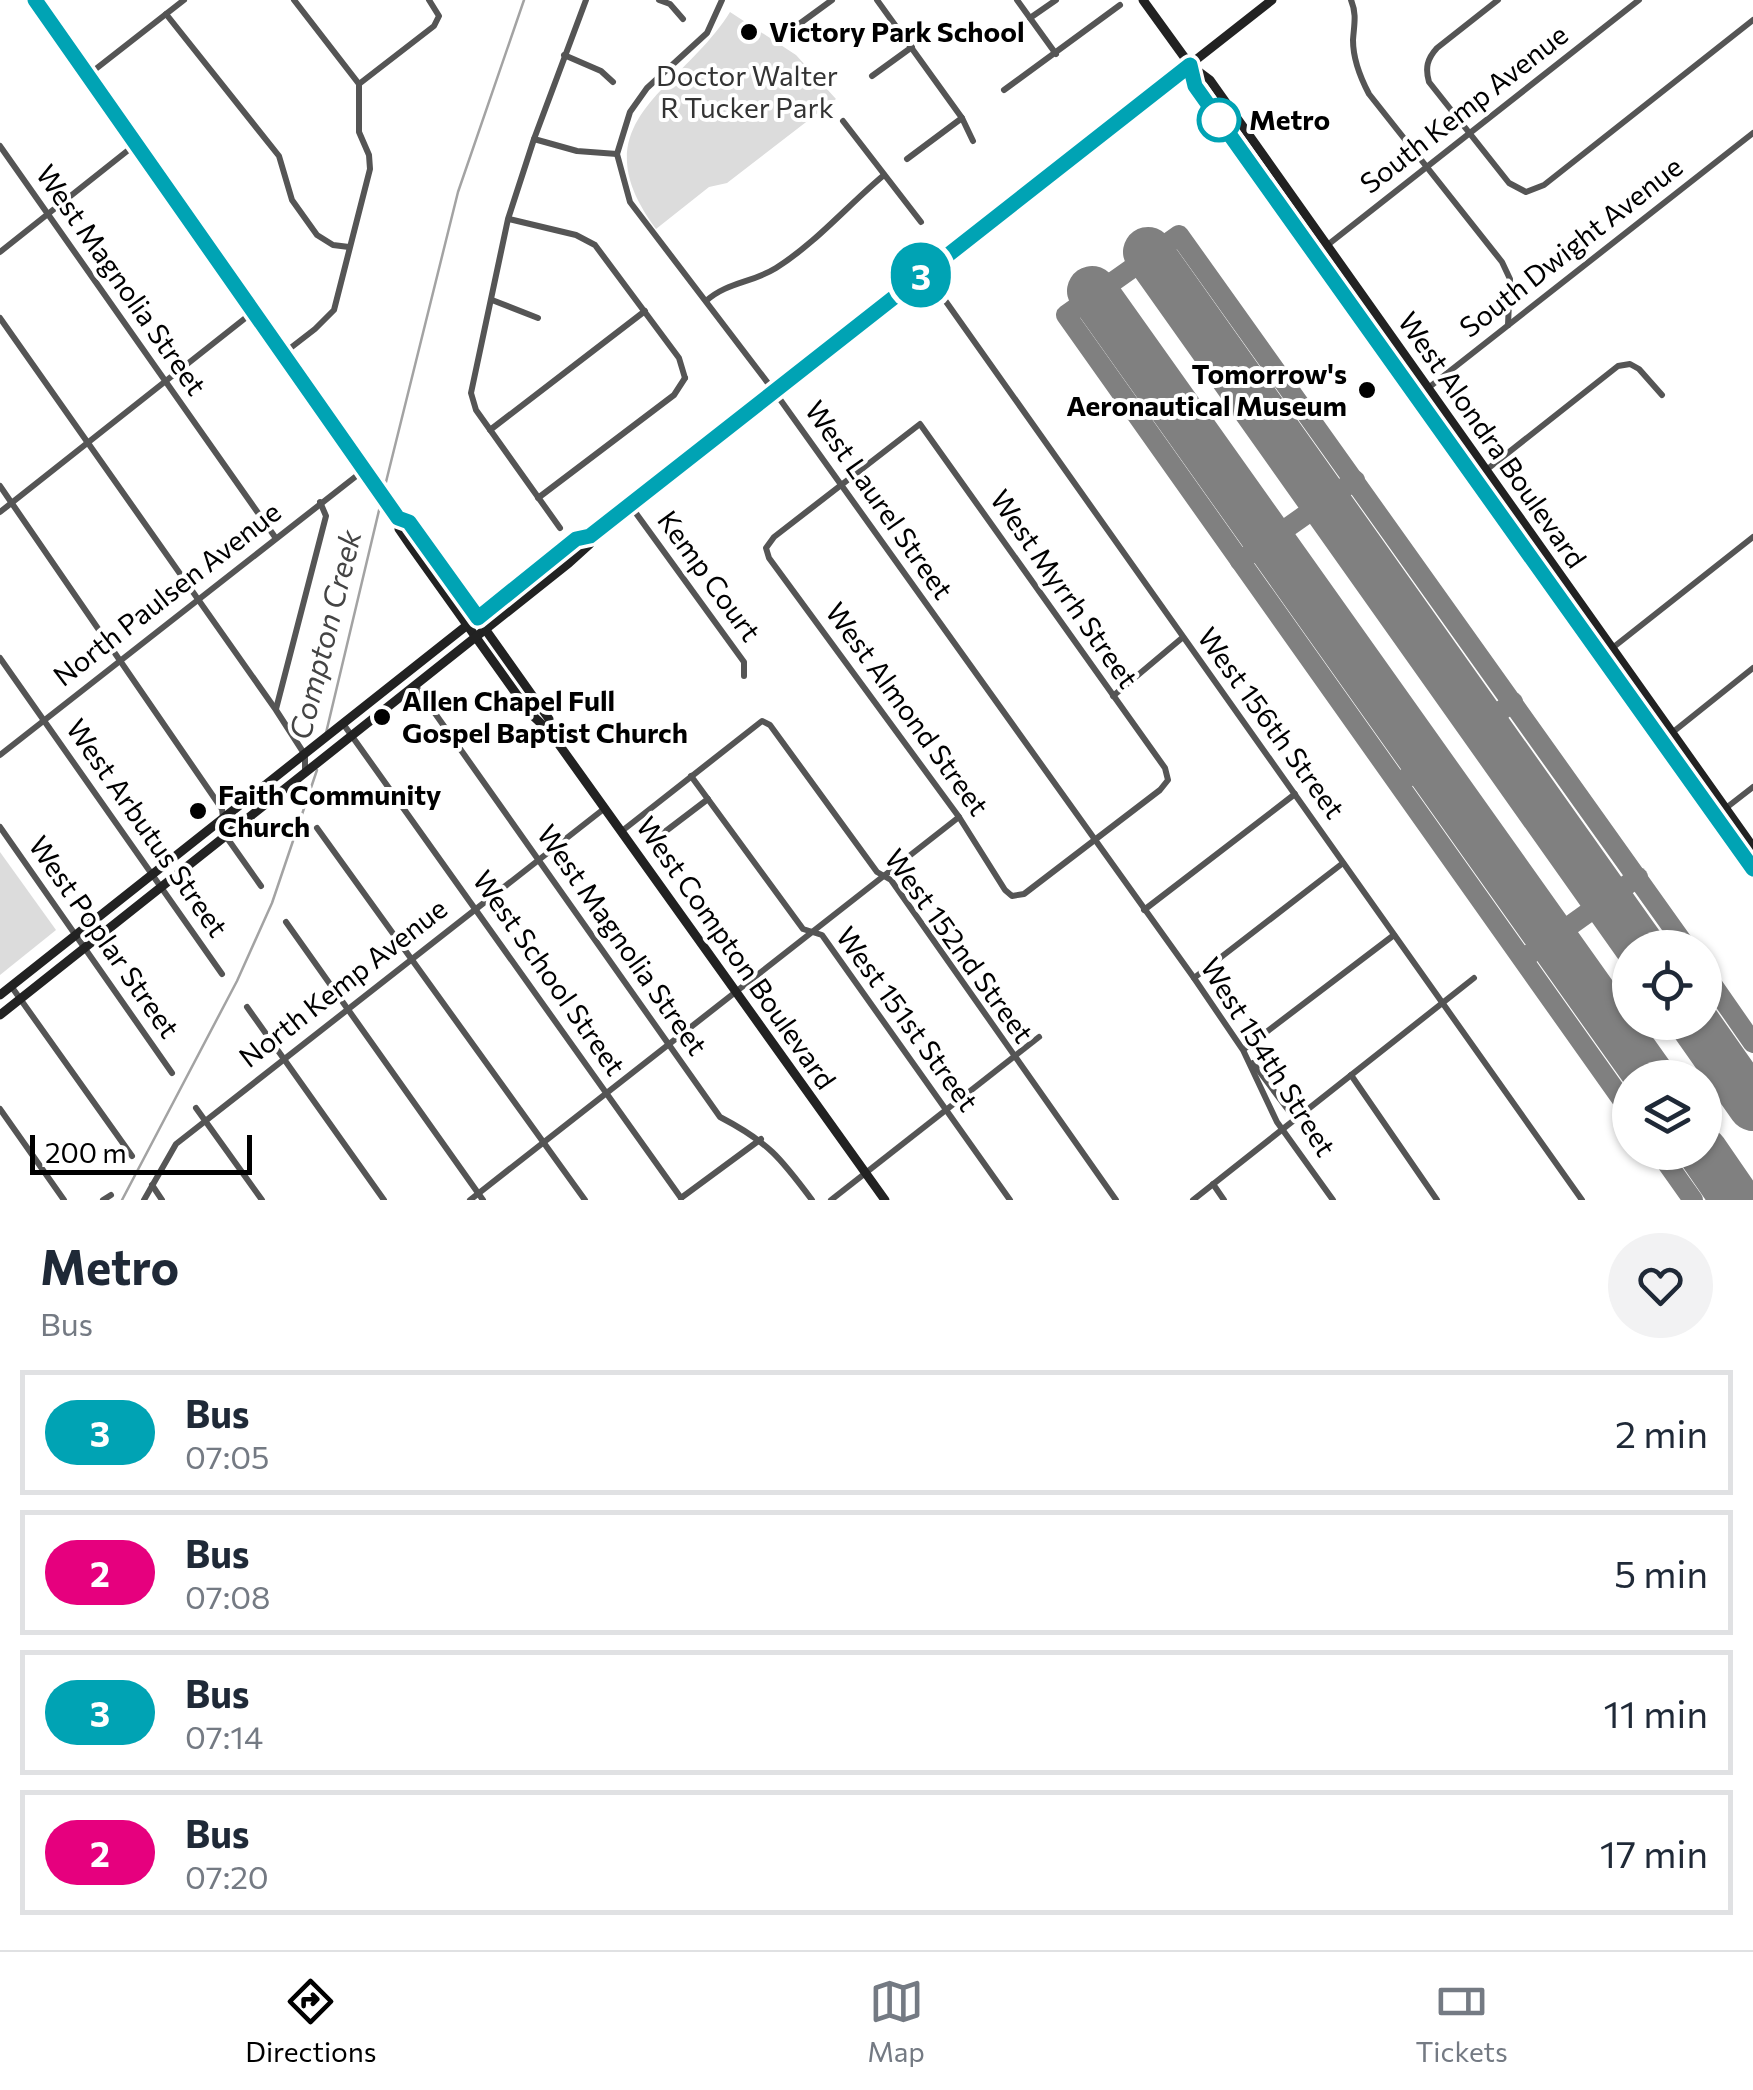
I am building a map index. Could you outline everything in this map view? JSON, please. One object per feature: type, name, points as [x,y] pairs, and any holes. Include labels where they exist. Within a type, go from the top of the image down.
[{"type":"main road","name":"West Compton Boulevard","points":[[35,0],[398,518],[410,545],[530,713],[550,732],[605,808],[884,1200]]},
{"type":"main road","name":"West Alondra Boulevard","points":[[1143,0],[1190,65],[1210,80],[1753,847]]},
{"type":"main road","points":[[0,995],[576,539],[590,536],[1272,0]]},
{"type":"main road","name":"West Alondra Boulevard","points":[[1190,65],[1195,86],[1753,869]]},
{"type":"main road","name":"West Compton Boulevard","points":[[398,518],[409,522],[486,629],[549,719],[550,732]]},
{"type":"main road","points":[[0,1015],[580,554],[590,544],[590,536]]},
{"type":"street","points":[[88,76],[166,14],[174,3],[184,0]]},
{"type":"street","points":[[284,353],[334,310],[370,169],[370,155],[359,132],[359,84],[294,0]]},
{"type":"street","points":[[359,84],[427,32],[439,16],[430,0]]},
{"type":"street","points":[[560,528],[476,410],[471,393],[508,218],[586,0]]},
{"type":"street","points":[[659,0],[670,4],[684,18]]},
{"type":"street","points":[[534,138],[577,151],[618,154],[624,126],[639,98],[707,34],[722,0]]},
{"type":"street","points":[[791,30],[832,0]]},
{"type":"street","points":[[877,0],[962,118],[974,141]]},
{"type":"street","points":[[1017,0],[1056,54]]},
{"type":"street","points":[[1030,18],[1056,0]]},
{"type":"street","points":[[1498,0],[1437,48],[1426,65],[1428,82],[1509,183],[1526,192],[1535,190],[1753,20]]},
{"type":"street","name":"South Kemp Avenue","points":[[1316,254],[1639,0]]},
{"type":"street","points":[[1354,1],[1354,56],[1360,76],[1369,94],[1502,262],[1510,279],[1508,325]]},
{"type":"street","points":[[1004,90],[1120,5]]},
{"type":"street","points":[[166,14],[278,156],[292,200],[317,236],[349,248]]},
{"type":"street","points":[[872,76],[912,47]]},
{"type":"street","points":[[564,55],[601,71],[613,82]]},
{"type":"street","points":[[907,160],[962,118]]},
{"type":"street","points":[[843,122],[921,222]]},
{"type":"street","name":"South Dwight Avenue","points":[[1418,396],[1753,133]]},
{"type":"street","points":[[0,252],[137,144]]},
{"type":"street","name":"West Magnolia Street","points":[[0,146],[275,537]]},
{"type":"street","name":"West Laurel Street","points":[[618,154],[630,202],[774,391],[1094,841]]},
{"type":"street","points":[[706,301],[728,285],[756,279],[781,265],[824,233],[884,176]]},
{"type":"street","points":[[508,218],[586,239],[604,254],[690,378],[538,498]]},
{"type":"street","name":"West 156th Street","points":[[925,272],[1582,1200]]},
{"type":"street","points":[[492,300],[538,318]]},
{"type":"street","points":[[0,512],[254,311]]},
{"type":"street","points":[[490,430],[644,311]]},
{"type":"street","points":[[0,318],[276,710],[305,755],[305,772]]},
{"type":"street","points":[[1474,476],[1618,366],[1630,364],[1640,369],[1662,396]]},
{"type":"street","name":"West Myrrh Street","points":[[840,485],[920,424],[1165,768],[1168,780],[1094,841]]},
{"type":"street","name":"North Paulsen Avenue","points":[[0,755],[364,470]]},
{"type":"street","name":"West Almond Street","points":[[840,485],[774,537],[766,548],[769,558],[1012,896],[1024,894],[1094,841]]},
{"type":"street","points":[[0,486],[222,809],[225,835],[261,886]]},
{"type":"street","points":[[276,710],[326,516],[320,502]]},
{"type":"street","name":"Kemp Court","points":[[630,505],[744,662],[744,676]]},
{"type":"street","points":[[1601,657],[1753,537]]},
{"type":"street","points":[[1113,696],[1182,638]]},
{"type":"street","name":"West Arbutus Street","points":[[0,658],[222,974]]},
{"type":"street","points":[[1673,732],[1753,668]]},
{"type":"street","name":"West Magnolia Street","points":[[415,686],[720,1117],[761,1138],[812,1200]]},
{"type":"street","name":"West 152nd Street","points":[[691,776],[762,722],[770,725],[877,872],[891,880],[1116,1200]]},
{"type":"street","name":"West School Street","points":[[342,726],[476,907],[680,1199]]},
{"type":"street","points":[[622,832],[691,776]]},
{"type":"street","name":"West 151st Street","points":[[691,776],[803,929],[822,935],[1010,1200]]},
{"type":"street","points":[[1726,808],[1753,787]]},
{"type":"street","points":[[1144,910],[1295,794]]},
{"type":"street","points":[[658,837],[708,799]]},
{"type":"street","name":"North Kemp Avenue","points":[[144,1200],[176,1144],[605,808]]},
{"type":"street","points":[[470,1200],[481,1197],[959,818]]},
{"type":"street","name":"West Poplar Street","points":[[0,826],[172,1073]]},
{"type":"street","points":[[318,828],[585,1200]]},
{"type":"street","name":"West 154th Street","points":[[1094,841],[1243,1050],[1282,1129],[1332,1200]]},
{"type":"street","points":[[1194,978],[1343,863]]},
{"type":"street","points":[[286,922],[481,1197]]},
{"type":"street","points":[[1295,1119],[1243,1050],[1394,935]]},
{"type":"street","points":[[1193,1200],[1474,978]]},
{"type":"street","points":[[11,986],[132,1156]]},
{"type":"street","points":[[247,1007],[384,1200]]},
{"type":"street","points":[[831,1200],[1038,1037]]},
{"type":"street","points":[[1350,1075],[1437,1200]]},
{"type":"street","points":[[196,1108],[262,1200]]},
{"type":"street","points":[[0,1109],[64,1200]]},
{"type":"street","points":[[680,1199],[761,1138]]},
{"type":"street","points":[[1543,1166],[1553,1158]]},
{"type":"street","points":[[1213,1184],[1224,1200]]},
{"type":"street","points":[[152,1186],[162,1200]]},
{"type":"green space","name":"Doctor Walter R Tucker Park","points":[[730,12],[796,55],[836,99],[727,183],[709,187],[656,229],[634,192],[627,161],[631,134],[645,110]]},
{"type":"green space","points":[[0,852],[56,930],[0,975]]},
{"type":"waterway","name":"Compton Creek","points":[[384,490],[458,192],[524,0]]},
{"type":"waterway","name":"Compton Creek","points":[[326,733],[381,502]]},
{"type":"waterway","name":"Compton Creek","points":[[122,1200],[237,981],[272,903],[317,770]]},
{"type":"taxiway","points":[[1612,1086],[1066,315],[1179,235],[1674,930]]},
{"type":"taxiway","points":[[1240,561],[1355,480]]},
{"type":"taxiway","points":[[1483,724],[1513,702]]},
{"type":"taxiway","points":[[1399,783],[1428,763]]},
{"type":"taxiway","points":[[1523,959],[1638,877]]},
{"type":"taxiway","points":[[1722,998],[1753,1043]]},
{"type":"taxiway","points":[[1672,1170],[1693,1200]]},
{"type":"taxiway","points":[[1743,1200],[1753,1193]]},
{"type":"runway","points":[[1148,252],[1628,930]]},
{"type":"runway","points":[[1092,291],[1638,1060]]},
{"type":"runway","points":[[1707,1040],[1753,1106]]},
{"type":"runway","points":[[1715,1170],[1736,1200]]},
{"type":"bus line","name":"3","points":[[35,0],[398,518],[409,522],[478,618],[576,539],[590,536],[1190,65],[1195,86],[1753,869]]},
{"type":"place","name":"Victory Park School","points":[[749,32]]},
{"type":"place","name":"Metro","points":[[1219,120]]},
{"type":"place","name":"Tomorrow's Aeronautical Museum","points":[[1367,390]]},
{"type":"place","name":"Allen Chapel Full Gospel Baptist Church","points":[[382,717]]},
{"type":"place","name":"Faith Community Church","points":[[198,811]]}]
